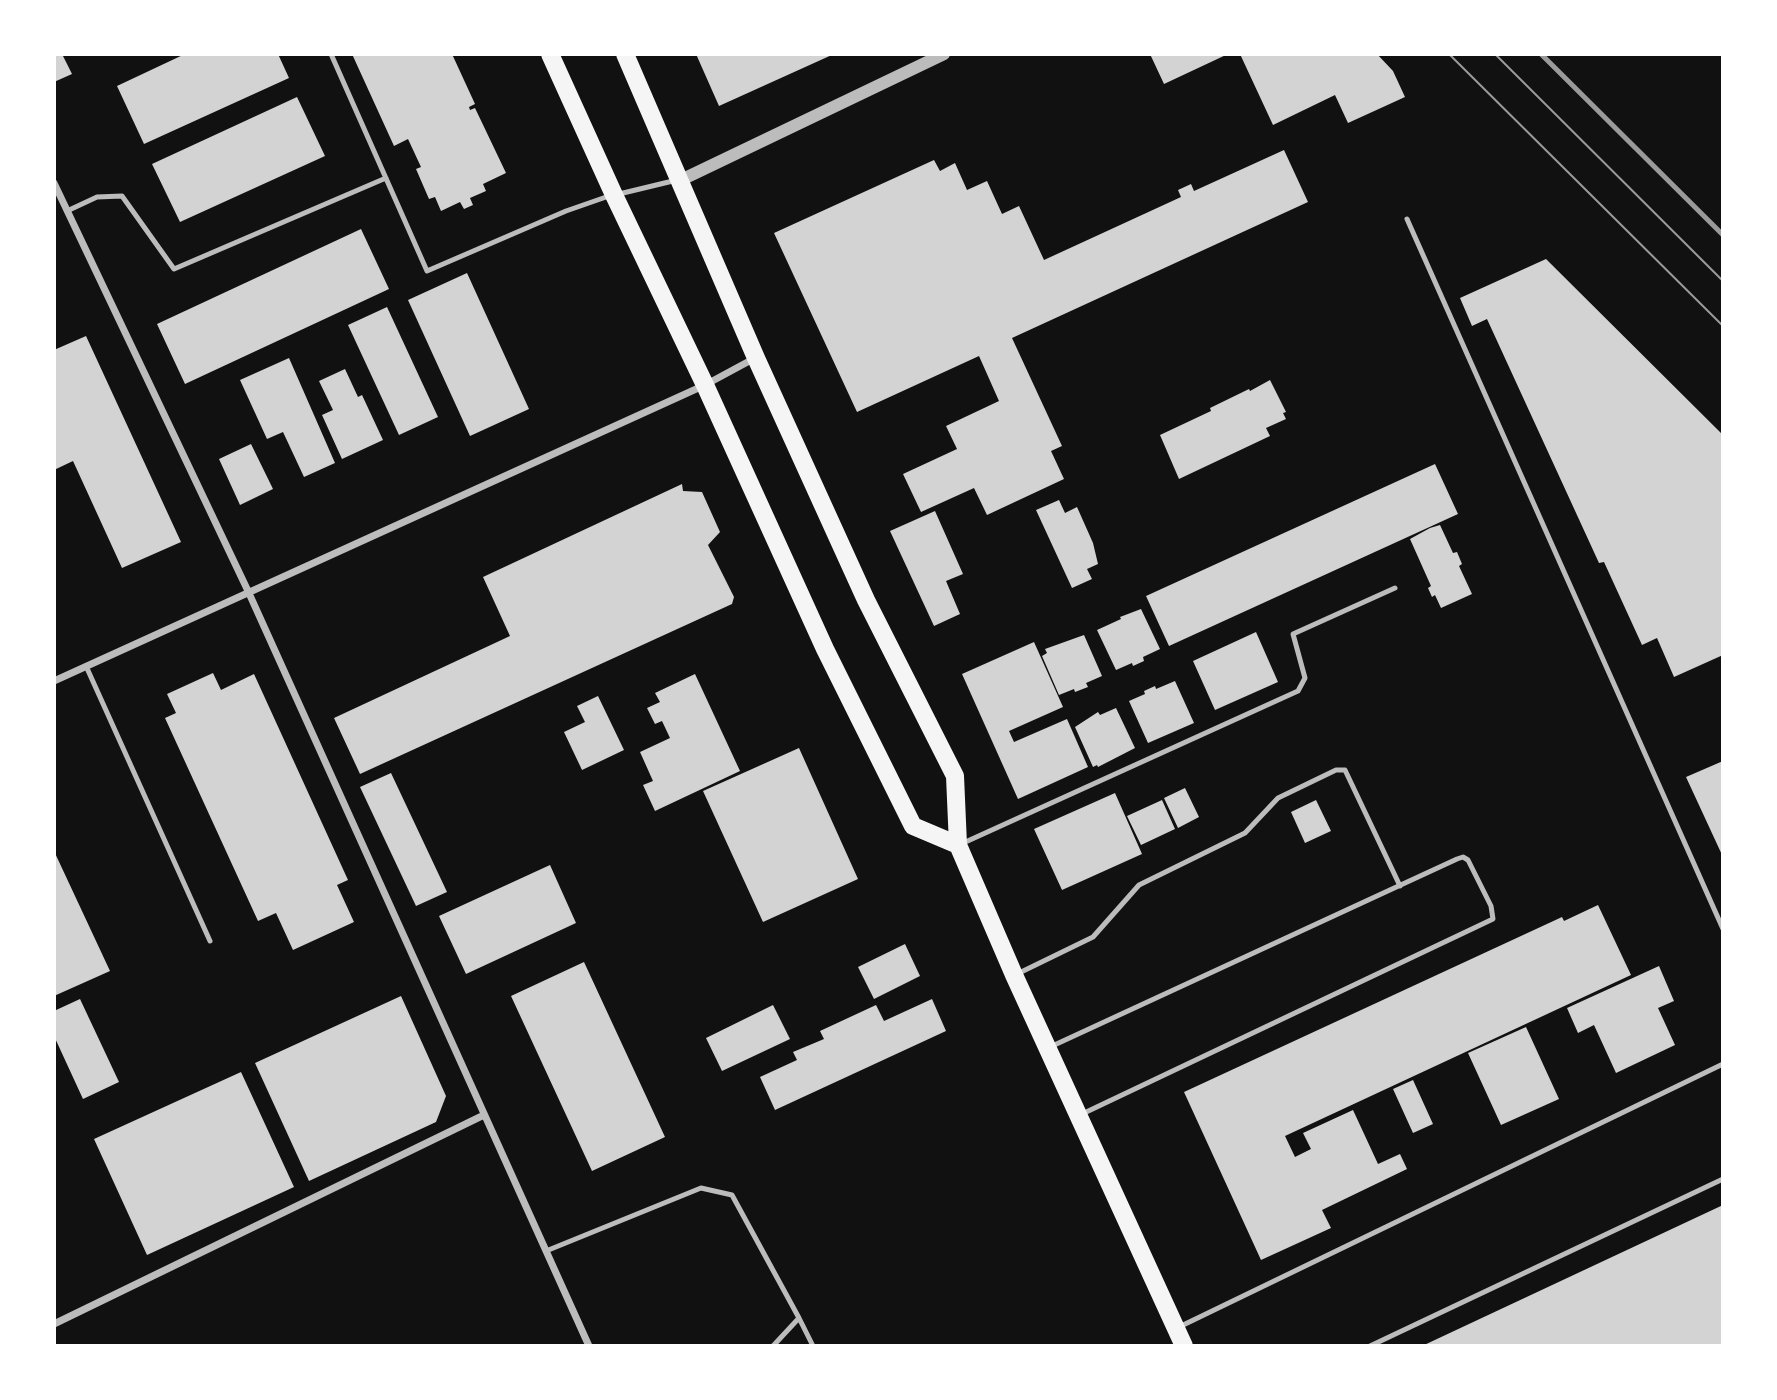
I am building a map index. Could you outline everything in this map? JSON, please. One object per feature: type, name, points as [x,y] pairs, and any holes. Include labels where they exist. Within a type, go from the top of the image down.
[{"type":"main road","points":[[550,54],[825,649],[913,826],[958,845]]},
{"type":"main road","points":[[625,54],[756,358],[866,600],[955,776],[958,845],[1014,975],[1184,1346]]},
{"type":"street","points":[[681,180],[944,54]]},
{"type":"street","points":[[54,183],[248,592],[589,1346]]},
{"type":"street","points":[[54,681],[705,385],[756,358]]},
{"type":"street","points":[[54,1324],[484,1115]]},
{"type":"lane","points":[[331,54],[427,271],[566,211],[614,195],[681,180]]},
{"type":"lane","points":[[67,211],[97,197],[122,195],[174,269],[386,178]]},
{"type":"lane","points":[[1407,219],[1723,929]]},
{"type":"lane","points":[[958,845],[1298,691],[1305,678],[1293,634],[1395,588]]},
{"type":"lane","points":[[86,666],[210,941]]},
{"type":"lane","points":[[1014,975],[1093,937],[1139,885],[1245,832],[1278,798],[1336,770],[1345,770],[1400,886]]},
{"type":"lane","points":[[1048,1048],[1463,857],[1468,860],[1491,906],[1493,919],[1079,1116]]},
{"type":"lane","points":[[1177,1328],[1723,1064]]},
{"type":"lane","points":[[1370,1346],[1723,1179]]},
{"type":"lane","points":[[546,1251],[701,1188],[732,1195],[813,1346]]},
{"type":"lane","points":[[773,1346],[799,1318]]},
{"type":"building","points":[[54,54],[62,54],[72,74],[54,82]]},
{"type":"building","points":[[185,54],[278,54],[289,78],[144,144],[117,86]]},
{"type":"building","points":[[352,54],[452,54],[475,104],[469,107],[470,110],[475,108],[506,173],[483,184],[486,191],[470,198],[473,205],[464,209],[460,202],[441,211],[435,197],[429,199],[416,169],[421,167],[408,139],[394,146]]},
{"type":"building","points":[[696,54],[834,54],[719,106]]},
{"type":"building","points":[[1150,54],[1228,54],[1164,84]]},
{"type":"building","points":[[1240,54],[1377,54],[1393,71],[1405,97],[1348,123],[1335,95],[1273,125]]},
{"type":"building","points":[[297,97],[325,156],[180,222],[152,164]]},
{"type":"building","points":[[1284,150],[1308,202],[1012,338],[1062,446],[1051,451],[1064,479],[987,515],[974,488],[921,512],[903,474],[957,449],[946,426],[999,401],[979,356],[857,412],[774,233],[934,160],[940,171],[955,163],[967,190],[987,181],[1002,214],[1019,206],[1044,260],[1181,197],[1178,190],[1191,184],[1194,191]]},
{"type":"building","points":[[361,229],[389,289],[185,384],[157,324]]},
{"type":"building","points":[[1546,259],[1723,435],[1723,655],[1674,677],[1657,638],[1642,645],[1604,562],[1599,563],[1487,319],[1472,326],[1460,298]]},
{"type":"building","points":[[467,273],[529,409],[470,436],[408,300]]},
{"type":"building","points":[[387,307],[438,417],[399,435],[348,325]]},
{"type":"building","points":[[86,336],[181,542],[122,568],[73,461],[54,470],[54,350]]},
{"type":"building","points":[[289,358],[335,463],[304,477],[283,432],[267,439],[240,380]]},
{"type":"building","points":[[345,369],[358,397],[362,395],[383,440],[342,459],[322,415],[333,410],[319,381]]},
{"type":"building","points":[[1270,380],[1286,412],[1283,413],[1286,419],[1266,428],[1270,436],[1179,479],[1160,435]]},
{"type":"building","points":[[251,444],[273,489],[240,505],[219,459]]},
{"type":"building","points":[[1435,464],[1458,514],[1169,646],[1146,596]]},
{"type":"building","points":[[682,484],[683,491],[702,492],[720,532],[708,545],[734,597],[732,604],[360,774],[334,718],[510,636],[483,577]]},
{"type":"building","points":[[1059,500],[1065,513],[1077,507],[1093,543],[1098,564],[1087,569],[1092,579],[1072,588],[1036,510]]},
{"type":"building","points":[[935,511],[963,574],[946,581],[960,614],[934,626],[890,531]]},
{"type":"building","points":[[1440,525],[1453,553],[1457,552],[1462,564],[1459,566],[1472,594],[1441,608],[1435,595],[1432,597],[1428,588],[1431,586],[1410,539]]},
{"type":"building","points":[[1141,609],[1160,649],[1143,657],[1144,661],[1116,670],[1097,630]]},
{"type":"building","points":[[1256,632],[1278,682],[1215,710],[1193,661]]},
{"type":"building","points":[[1084,635],[1102,676],[1086,683],[1088,687],[1059,695],[1042,656],[1047,653],[1045,649]]},
{"type":"building","points":[[1034,642],[1063,707],[1009,731],[1014,742],[1067,719],[1088,767],[1018,799],[962,674]]},
{"type":"building","points":[[213,673],[221,690],[254,674],[348,880],[337,885],[354,922],[293,950],[276,913],[258,921],[165,718],[176,713],[167,694]]},
{"type":"building","points":[[695,674],[740,771],[655,811],[643,785],[653,781],[640,752],[670,738],[662,721],[655,724],[647,708],[660,702],[655,693]]},
{"type":"building","points":[[1175,681],[1194,723],[1148,743],[1129,701],[1155,686],[1156,689]]},
{"type":"building","points":[[598,696],[624,750],[582,770],[564,732],[585,722],[577,706]]},
{"type":"building","points":[[1116,708],[1135,748],[1093,767],[1075,727],[1098,712],[1100,715]]},
{"type":"building","points":[[799,748],[858,879],[763,922],[703,791]]},
{"type":"building","points":[[1723,761],[1723,857],[1686,777]]},
{"type":"building","points":[[391,773],[447,892],[416,906],[360,787]]},
{"type":"building","points":[[1185,788],[1199,817],[1178,828],[1164,798]]},
{"type":"building","points":[[1115,793],[1142,854],[1062,890],[1034,829]]},
{"type":"building","points":[[1162,800],[1175,829],[1141,845],[1127,816]]},
{"type":"building","points":[[1316,800],[1331,831],[1305,843],[1291,812]]},
{"type":"building","points":[[54,851],[110,971],[54,996]]},
{"type":"building","points":[[550,865],[576,923],[466,974],[439,916]]},
{"type":"building","points":[[1598,905],[1631,975],[1285,1136],[1295,1157],[1311,1149],[1303,1133],[1353,1110],[1378,1164],[1400,1154],[1407,1169],[1322,1210],[1331,1228],[1261,1260],[1184,1092],[1562,917],[1564,921]]},
{"type":"building","points":[[905,944],[920,976],[874,999],[858,967]]},
{"type":"building","points":[[584,962],[665,1137],[592,1171],[511,996]]},
{"type":"building","points":[[1659,966],[1674,1001],[1658,1008],[1675,1045],[1616,1073],[1594,1025],[1578,1033],[1567,1008]]},
{"type":"building","points":[[401,996],[446,1096],[436,1122],[309,1181],[255,1063]]},
{"type":"building","points":[[80,999],[119,1082],[83,1099],[54,1036],[54,1011]]},
{"type":"building","points":[[932,999],[946,1031],[775,1110],[760,1077],[797,1060],[793,1052],[824,1039],[820,1031],[876,1005],[884,1021]]},
{"type":"building","points":[[773,1005],[790,1039],[722,1071],[706,1038]]},
{"type":"building","points":[[1526,1027],[1559,1099],[1501,1125],[1468,1053]]},
{"type":"building","points":[[241,1072],[294,1187],[147,1255],[94,1139]]},
{"type":"building","points":[[1413,1080],[1433,1124],[1413,1133],[1393,1089]]},
{"type":"building","points":[[1723,1205],[1723,1346],[1422,1346]]},
{"type":"tram line","points":[[1449,54],[1723,326]]},
{"type":"tram line","points":[[1495,54],[1723,281]]},
{"type":"railway","points":[[1541,54],[1723,235]]}]
